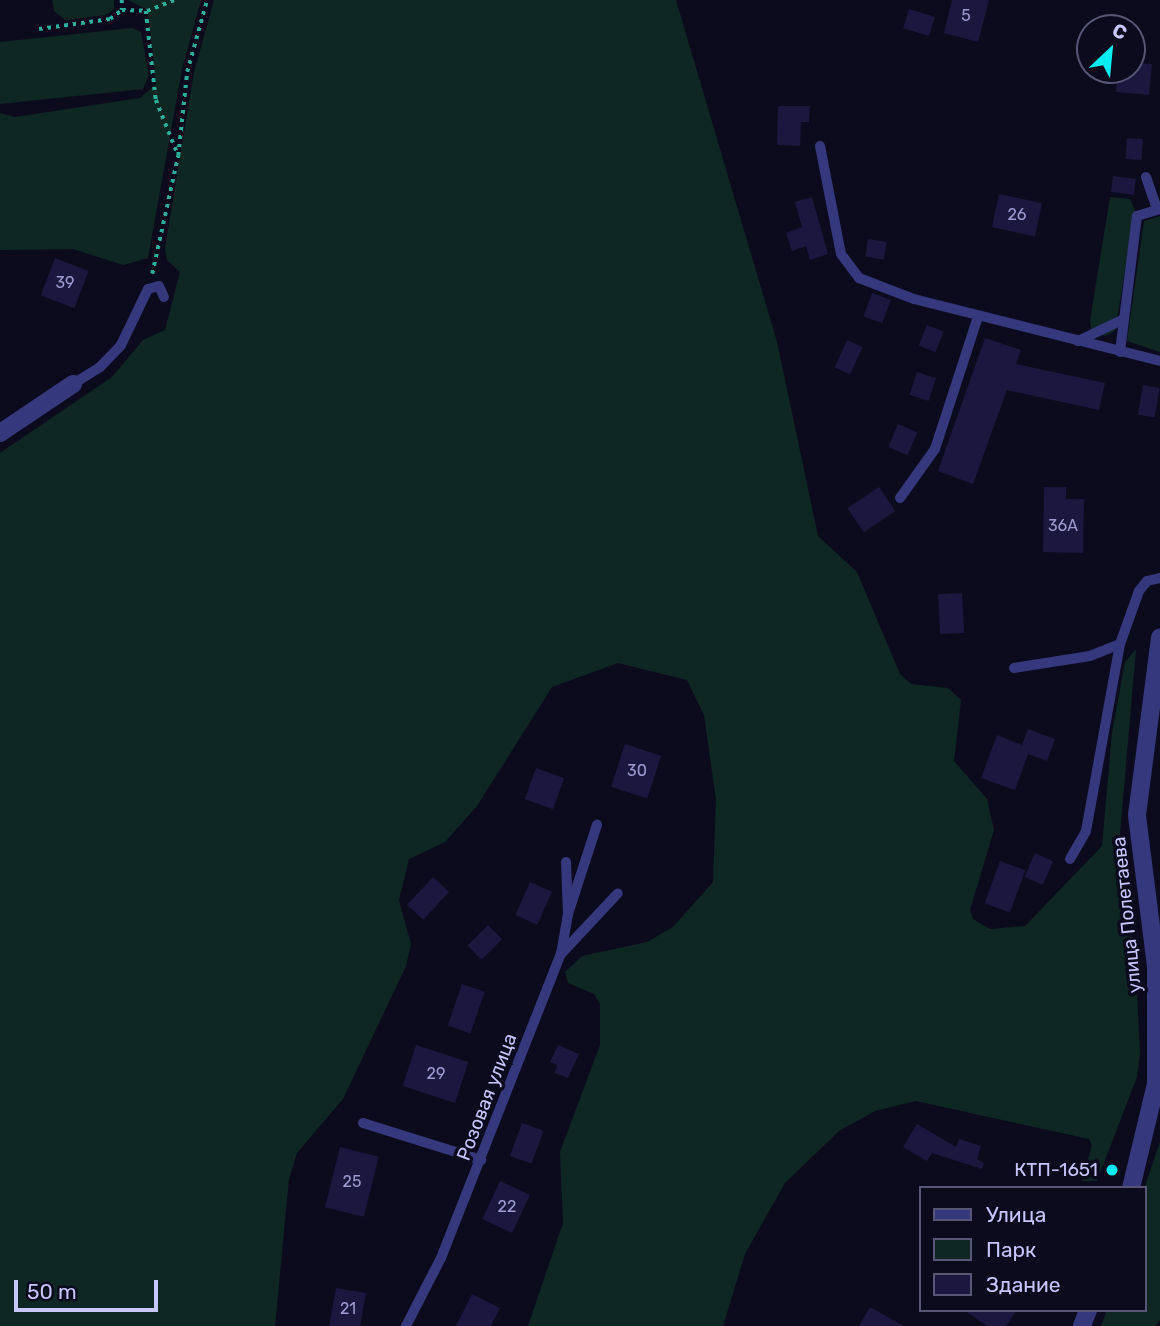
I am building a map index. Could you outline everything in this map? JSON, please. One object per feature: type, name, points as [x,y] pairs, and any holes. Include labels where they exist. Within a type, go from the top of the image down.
[{"type":"street","points":[[0,433],[72,384]]},
{"type":"street","name":"улица Полетаева","points":[[1131,1186],[1156,1084],[1156,966],[1137,816],[1160,638]]},
{"type":"lane","points":[[820,146],[841,254],[859,278],[978,317],[1160,361]]},
{"type":"lane","points":[[1120,352],[1137,216],[1158,209],[1146,177]]},
{"type":"lane","points":[[72,384],[100,367],[121,345],[148,289],[159,286],[164,297]]},
{"type":"lane","points":[[900,498],[935,449],[978,317]]},
{"type":"lane","points":[[1078,341],[1124,319]]},
{"type":"lane","points":[[1070,859],[1086,831],[1120,644],[1139,591],[1147,581],[1160,578]]},
{"type":"lane","points":[[1014,668],[1090,656],[1120,644]]},
{"type":"lane","points":[[561,954],[568,914],[597,825]]},
{"type":"lane","points":[[566,862],[568,914]]},
{"type":"lane","name":"Розовая улица","points":[[406,1326],[481,1160],[561,954],[618,893]]},
{"type":"lane","points":[[363,1123],[396,1129],[481,1160]]},
{"type":"path","points":[[122,0],[122,10]]},
{"type":"path","points":[[39,29],[110,19],[122,10],[146,11],[174,0]]},
{"type":"path","points":[[148,289],[178,156],[187,72],[207,0]]},
{"type":"path","points":[[146,11],[156,100],[178,156]]},
{"type":"green space","points":[[52,0],[114,0],[114,9],[106,15],[65,20],[54,11]]},
{"type":"green space","points":[[128,0],[201,0],[182,69],[148,258],[123,265],[73,249],[0,250],[0,113],[15,117],[140,98],[156,84],[148,10]]},
{"type":"green space","points":[[214,0],[676,0],[777,342],[818,536],[857,572],[900,674],[911,684],[948,688],[961,700],[954,761],[987,799],[994,830],[970,910],[973,919],[990,929],[1025,926],[1102,846],[1112,733],[1125,662],[1136,649],[1120,834],[1135,955],[1140,1052],[1137,1077],[1097,1181],[1082,1181],[1092,1145],[1089,1139],[916,1101],[875,1111],[839,1131],[785,1183],[745,1254],[723,1326],[528,1326],[563,1223],[560,1152],[600,1045],[600,1004],[594,994],[568,983],[565,972],[582,956],[647,942],[673,927],[713,882],[716,800],[704,715],[687,680],[618,663],[552,687],[477,806],[445,842],[409,859],[399,900],[411,944],[406,966],[343,1099],[297,1153],[289,1179],[275,1326],[0,1326],[0,453],[112,377],[143,340],[165,330],[180,272],[167,260],[165,248],[194,72]]},
{"type":"green space","points":[[132,28],[141,32],[149,75],[143,89],[0,104],[0,42]]},
{"type":"green space","points":[[1110,197],[1130,199],[1135,210],[1115,331],[1105,336],[1091,329],[1090,321]]},
{"type":"green space","points":[[1160,216],[1160,352],[1127,341],[1144,221]]},
{"type":"green space","points":[[1160,1142],[1160,1320],[1155,1326],[1101,1326],[1106,1312],[1146,1312],[1145,1186]]},
{"type":"building","points":[[952,0],[989,0],[978,42],[944,33]]},
{"type":"building","points":[[909,9],[935,17],[929,36],[903,28]]},
{"type":"building","points":[[1146,64],[1152,64],[1149,95],[1116,92],[1117,84],[1146,84]]},
{"type":"building","points":[[778,106],[810,106],[809,122],[801,122],[800,146],[777,145]]},
{"type":"building","points":[[1127,138],[1143,139],[1141,160],[1126,159]]},
{"type":"building","points":[[1113,176],[1136,179],[1134,195],[1111,192]]},
{"type":"building","points":[[999,194],[1042,203],[1035,236],[992,227]]},
{"type":"building","points":[[812,197],[828,254],[810,260],[806,246],[792,251],[786,233],[802,227],[795,202]]},
{"type":"building","points":[[868,239],[887,242],[884,260],[865,257]]},
{"type":"building","points":[[55,258],[89,271],[74,308],[41,295]]},
{"type":"building","points":[[872,293],[891,300],[882,323],[863,316]]},
{"type":"building","points":[[927,325],[944,332],[935,352],[919,345]]},
{"type":"building","points":[[985,338],[1021,350],[1016,364],[1105,383],[1099,410],[1007,390],[973,484],[938,471]]},
{"type":"building","points":[[847,340],[863,347],[850,374],[835,367]]},
{"type":"building","points":[[917,372],[936,378],[929,401],[910,395]]},
{"type":"building","points":[[1143,385],[1160,388],[1155,417],[1138,415]]},
{"type":"building","points":[[898,424],[917,432],[908,455],[888,447]]},
{"type":"building","points":[[879,487],[895,511],[864,532],[847,508]]},
{"type":"building","points":[[1044,487],[1066,487],[1066,499],[1084,499],[1083,553],[1043,552]]},
{"type":"building","points":[[962,593],[964,633],[940,634],[938,594]]},
{"type":"building","points":[[1028,729],[1055,739],[1047,761],[1028,754],[1015,790],[981,778],[997,735],[1022,745]]},
{"type":"building","points":[[625,744],[661,756],[647,799],[611,787]]},
{"type":"building","points":[[536,768],[564,778],[553,809],[525,799]]},
{"type":"building","points":[[1035,853],[1053,861],[1043,885],[1024,877]]},
{"type":"building","points":[[1000,861],[1025,870],[1010,913],[985,903]]},
{"type":"building","points":[[433,877],[449,892],[423,920],[407,905]]},
{"type":"building","points":[[530,882],[552,892],[537,925],[515,915]]},
{"type":"building","points":[[488,925],[502,939],[482,960],[467,946]]},
{"type":"building","points":[[462,984],[485,992],[470,1033],[448,1026]]},
{"type":"building","points":[[416,1045],[468,1062],[455,1103],[403,1086]]},
{"type":"building","points":[[558,1045],[579,1054],[568,1078],[555,1073],[557,1065],[550,1062]]},
{"type":"building","points":[[522,1123],[544,1131],[532,1164],[510,1156]]},
{"type":"building","points":[[917,1124],[956,1147],[959,1139],[981,1146],[977,1159],[984,1163],[982,1169],[932,1153],[927,1161],[903,1147]]},
{"type":"building","points":[[340,1147],[379,1157],[364,1217],[325,1207]]},
{"type":"building","points":[[500,1181],[530,1195],[512,1233],[482,1219]]},
{"type":"building","points":[[336,1288],[366,1293],[360,1326],[329,1326]]},
{"type":"building","points":[[472,1294],[500,1308],[491,1326],[456,1326]]},
{"type":"building","points":[[870,1307],[904,1326],[859,1326]]},
{"type":"building","points":[[967,1312],[1016,1312],[1006,1326],[987,1326]]},
{"type":"place","name":"КТП-1651","points":[[1112,1170]]}]
